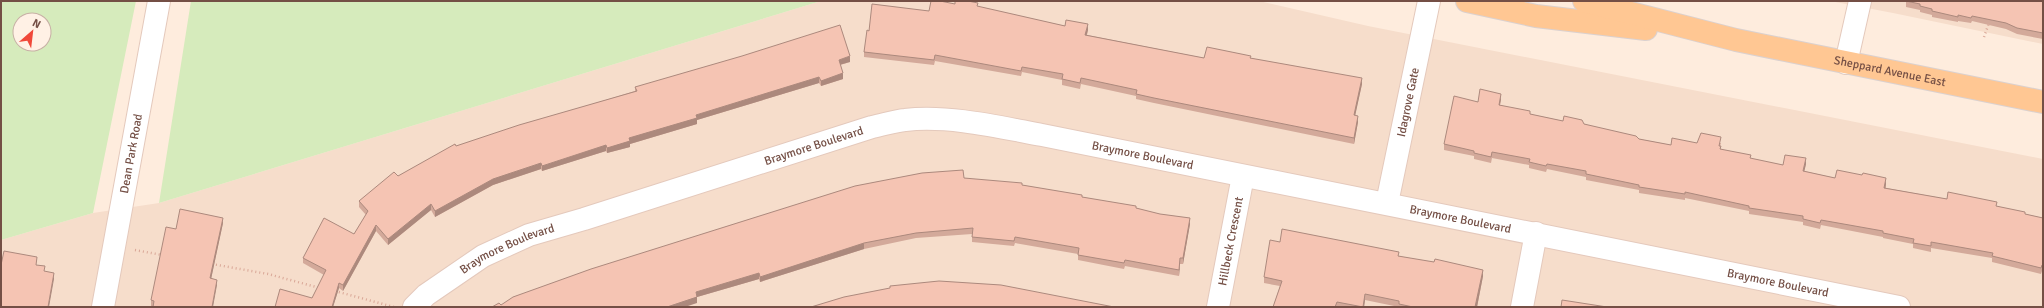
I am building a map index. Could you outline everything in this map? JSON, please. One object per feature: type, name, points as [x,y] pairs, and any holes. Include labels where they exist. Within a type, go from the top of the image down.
[{"type":"main road","name":"Sheppard Avenue East","points":[[1467,1],[1536,16],[1736,40]]},
{"type":"main road","name":"Sheppard Avenue East","points":[[1584,1],[1736,40],[2043,102]]},
{"type":"street","name":"Dean Park Road","points":[[103,307],[159,1]]},
{"type":"street","name":"Idagrove Gate","points":[[1387,203],[1429,1]]},
{"type":"street","points":[[1846,63],[1860,1]]},
{"type":"street","name":"Braymore Boulevard","points":[[414,307],[426,295],[483,256],[529,235],[584,219],[872,127],[905,120],[935,120],[983,124],[1387,203],[1899,307]]},
{"type":"street","name":"Hillbeck Crescent","points":[[1218,307],[1243,176]]},
{"type":"street","points":[[1522,307],[1536,233]]},
{"type":"path","points":[[1984,37],[1990,16]]},
{"type":"path","points":[[115,247],[169,256]]},
{"type":"path","points":[[207,263],[268,274],[321,288]]},
{"type":"path","points":[[328,290],[395,307]]},
{"type":"shaded area","points":[[821,1],[1259,1],[1368,26],[2043,159],[2043,307],[1,307],[1,240],[93,213],[159,203]]},
{"type":"shaded area","points":[[1830,1],[2043,1],[2043,44],[1893,13]]},
{"type":"green space","points":[[1,1],[136,1],[93,213],[1,240]]},
{"type":"green space","points":[[191,1],[821,1],[159,203]]},
{"type":"building","points":[[931,1],[955,4],[955,1],[968,1],[978,3],[977,6],[1065,26],[1066,20],[1088,24],[1085,35],[1204,58],[1207,47],[1251,56],[1250,58],[1362,78],[1354,115],[1358,116],[1354,138],[1154,98],[1136,94],[1137,90],[1081,78],[1080,83],[1062,79],[1063,74],[1022,67],[1021,71],[935,55],[934,60],[864,52],[867,30],[869,31],[872,4],[929,11]]},
{"type":"building","points":[[1906,1],[2043,1],[2043,33],[1972,16],[1971,18],[1958,15],[1958,17],[1932,11],[1932,9],[1920,6],[1920,4]]},
{"type":"building","points":[[840,25],[850,56],[839,60],[843,73],[821,81],[819,77],[696,115],[697,118],[629,138],[630,141],[607,148],[606,145],[542,166],[541,163],[493,179],[435,211],[431,204],[388,239],[376,225],[343,285],[339,283],[332,307],[275,307],[280,289],[312,298],[326,270],[303,258],[324,218],[354,234],[368,211],[359,201],[394,172],[398,176],[455,144],[456,146],[519,125],[637,91],[635,87],[742,56]]},
{"type":"building","points":[[1480,89],[1501,94],[1499,105],[1530,111],[1530,114],[1563,121],[1564,116],[1582,120],[1584,124],[1636,136],[1639,139],[1671,145],[1672,138],[1697,143],[1701,133],[1721,137],[1719,146],[1721,146],[1720,149],[1751,155],[1750,158],[1783,165],[1785,155],[1806,158],[1803,171],[1835,178],[1837,170],[1862,175],[1863,173],[1886,178],[1884,188],[1947,199],[1948,192],[1997,202],[1996,206],[2025,212],[2025,214],[2043,218],[2043,266],[2042,265],[2041,268],[1992,256],[1993,253],[1931,242],[1931,246],[1913,243],[1914,239],[1883,233],[1883,231],[1821,220],[1820,223],[1803,219],[1803,216],[1749,208],[1749,206],[1685,192],[1685,194],[1639,187],[1639,185],[1586,174],[1586,171],[1547,164],[1546,166],[1529,162],[1530,159],[1492,152],[1491,157],[1474,153],[1474,151],[1444,144],[1454,96],[1478,102]]},
{"type":"building","points":[[963,170],[964,178],[1022,183],[1022,185],[1136,206],[1136,208],[1160,214],[1190,218],[1183,258],[1180,258],[1179,270],[1125,260],[1124,263],[1078,255],[1079,248],[1015,237],[1014,241],[972,237],[973,228],[916,233],[864,243],[760,277],[759,273],[696,292],[697,297],[667,307],[492,307],[499,303],[501,305],[513,297],[591,269],[855,186],[922,173]]},
{"type":"building","points":[[180,209],[223,218],[210,278],[217,280],[212,307],[153,307],[154,301],[151,300],[166,227],[176,229]]},
{"type":"building","points":[[1282,229],[1399,252],[1398,256],[1434,262],[1435,259],[1483,270],[1475,307],[1413,307],[1399,304],[1399,301],[1365,294],[1363,307],[1337,302],[1335,307],[1273,307],[1282,281],[1264,277],[1270,240],[1280,242]]},
{"type":"building","points":[[4,251],[37,257],[36,265],[45,266],[44,271],[54,273],[48,307],[1,307],[1,265]]},
{"type":"building","points":[[939,281],[1001,285],[1114,307],[811,307],[844,297],[890,288],[890,286]]},
{"type":"building","points":[[1562,300],[1607,307],[1561,307]]}]
